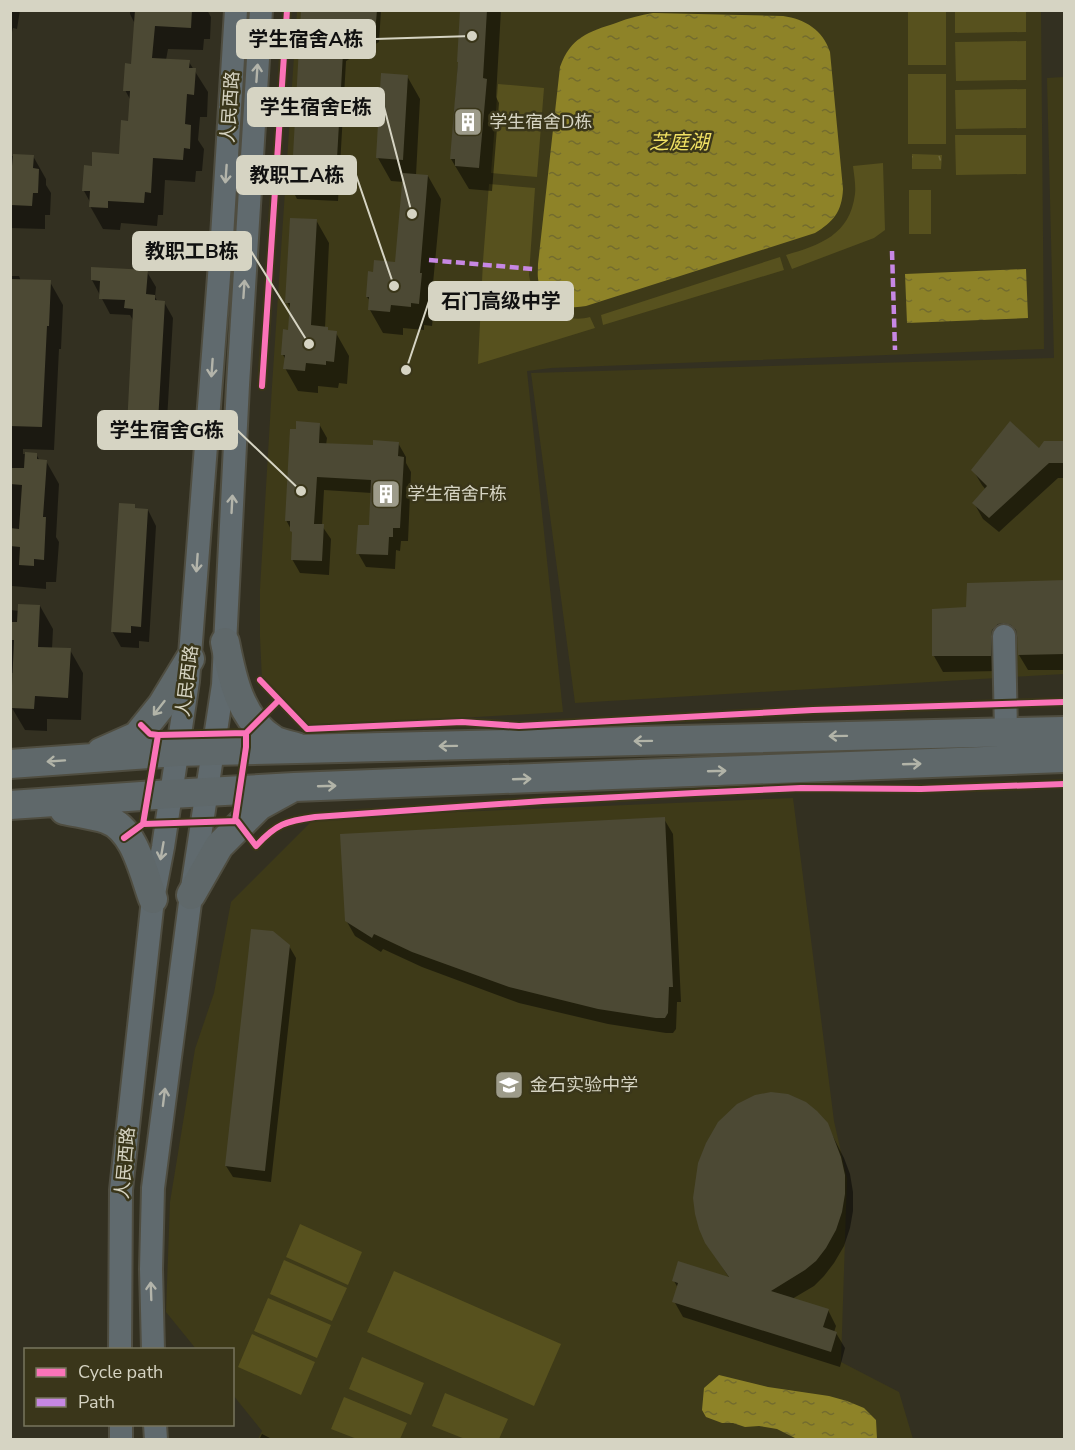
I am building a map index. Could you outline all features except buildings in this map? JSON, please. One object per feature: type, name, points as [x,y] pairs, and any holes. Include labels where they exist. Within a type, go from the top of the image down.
[{"type":"main road","points":[[225,642],[231,673],[250,717],[262,731],[276,741],[304,749]]},
{"type":"main road","points":[[86,759],[137,736],[162,705],[190,659]]},
{"type":"main road","points":[[10,764],[177,752],[1065,731]]},
{"type":"main road","points":[[20,804],[294,787],[1065,758]]},
{"type":"main road","points":[[191,895],[219,846],[259,806],[294,787]]},
{"type":"main road","points":[[20,804],[108,820],[122,828],[132,841],[153,899]]},
{"type":"street","name":"人民西路","points":[[120,1348],[121,1190],[153,899],[188,681],[222,237],[236,10]]},
{"type":"street","points":[[153,1348],[151,1269],[153,1188],[191,895],[223,685],[238,385],[261,10]]},
{"type":"street","points":[[1004,636],[1006,732]]},
{"type":"shaded area","points":[[297,11],[1041,11],[1044,349],[551,368],[527,371],[563,712],[308,727],[262,680],[260,637],[260,589]]},
{"type":"shaded area","points":[[1064,77],[1064,674],[575,703],[531,373],[1054,358],[1047,78]]},
{"type":"shaded area","name":"金石实验中学","points":[[793,798],[834,1121],[847,1179],[841,1362],[899,1392],[913,1439],[258,1439],[262,1431],[234,1396],[234,1348],[195,1348],[166,1312],[170,1202],[195,1049],[214,993],[231,902],[315,818]]},
{"type":"green space","points":[[908,11],[946,11],[946,65],[908,65]]},
{"type":"green space","points":[[955,11],[1026,11],[1026,32],[955,33]]},
{"type":"green space","points":[[1026,41],[1026,80],[956,81],[955,42]]},
{"type":"green space","points":[[908,74],[946,74],[946,144],[908,144]]},
{"type":"green space","points":[[498,84],[544,88],[537,177],[491,173]]},
{"type":"green space","points":[[1026,89],[1026,128],[956,129],[955,90]]},
{"type":"green space","points":[[955,135],[1026,135],[1026,174],[956,175]]},
{"type":"green space","points":[[912,154],[942,155],[941,169],[912,169]]},
{"type":"green space","points":[[883,163],[885,230],[874,238],[792,269],[786,255],[821,242],[840,229],[847,219],[855,194],[853,166]]},
{"type":"green space","points":[[489,184],[535,188],[529,275],[532,285],[536,294],[551,310],[569,318],[590,317],[595,328],[478,364],[483,261]]},
{"type":"green space","points":[[909,190],[931,190],[931,234],[909,234]]},
{"type":"green space","points":[[780,257],[784,270],[603,325],[601,315]]},
{"type":"green space","points":[[300,1224],[362,1252],[348,1285],[286,1257]]},
{"type":"green space","points":[[284,1260],[347,1288],[332,1321],[270,1294]]},
{"type":"green space","points":[[394,1271],[561,1344],[534,1406],[367,1332]]},
{"type":"green space","points":[[268,1298],[331,1325],[317,1358],[254,1331]]},
{"type":"green space","points":[[252,1334],[315,1362],[301,1395],[238,1367]]},
{"type":"green space","points":[[362,1357],[424,1383],[411,1415],[349,1389]]},
{"type":"green space","points":[[445,1393],[508,1419],[499,1439],[465,1439],[432,1426]]},
{"type":"green space","points":[[344,1397],[407,1423],[400,1439],[357,1439],[331,1429]]},
{"type":"water","name":"芝庭湖","points":[[653,13],[783,16],[806,23],[818,32],[830,52],[843,189],[841,204],[832,220],[815,233],[586,306],[564,306],[546,296],[539,283],[538,274],[560,67],[569,49],[582,37],[597,29]]},
{"type":"water","points":[[1026,269],[1028,318],[907,323],[905,274]]},
{"type":"water","points":[[719,1375],[768,1387],[847,1401],[864,1408],[876,1420],[877,1439],[797,1439],[777,1429],[759,1426],[745,1427],[733,1423],[722,1423],[706,1417],[702,1410],[704,1388]]},
{"type":"marked path","points":[[892,251],[895,350]]},
{"type":"marked path","points":[[429,260],[533,269]]},
{"type":"cycle path","points":[[262,386],[287,10]]},
{"type":"cycle path","points":[[260,680],[307,729],[462,722],[519,726],[813,710],[1064,702]]},
{"type":"cycle path","points":[[141,725],[150,734],[158,735],[246,733],[279,700]]},
{"type":"cycle path","points":[[235,821],[246,733]]},
{"type":"cycle path","points":[[143,824],[158,735]]},
{"type":"cycle path","points":[[124,838],[143,824],[237,821],[256,846],[282,825],[315,817],[543,801],[801,788],[921,789],[1064,784]]},
{"type":"place","name":"学生宿舍A栋","points":[[472,36]]},
{"type":"place","name":"学生宿舍D栋","points":[[468,122]]},
{"type":"place","name":"学生宿舍E栋","points":[[412,214]]},
{"type":"place","name":"教职工A栋","points":[[394,286]]},
{"type":"place","name":"教职工B栋","points":[[309,344]]},
{"type":"place","name":"石门高级中学","points":[[406,370]]},
{"type":"place","name":"学生宿舍G栋","points":[[301,491]]},
{"type":"place","name":"学生宿舍F栋","points":[[386,494]]},
{"type":"place","name":"金石实验中学","points":[[509,1085]]}]
